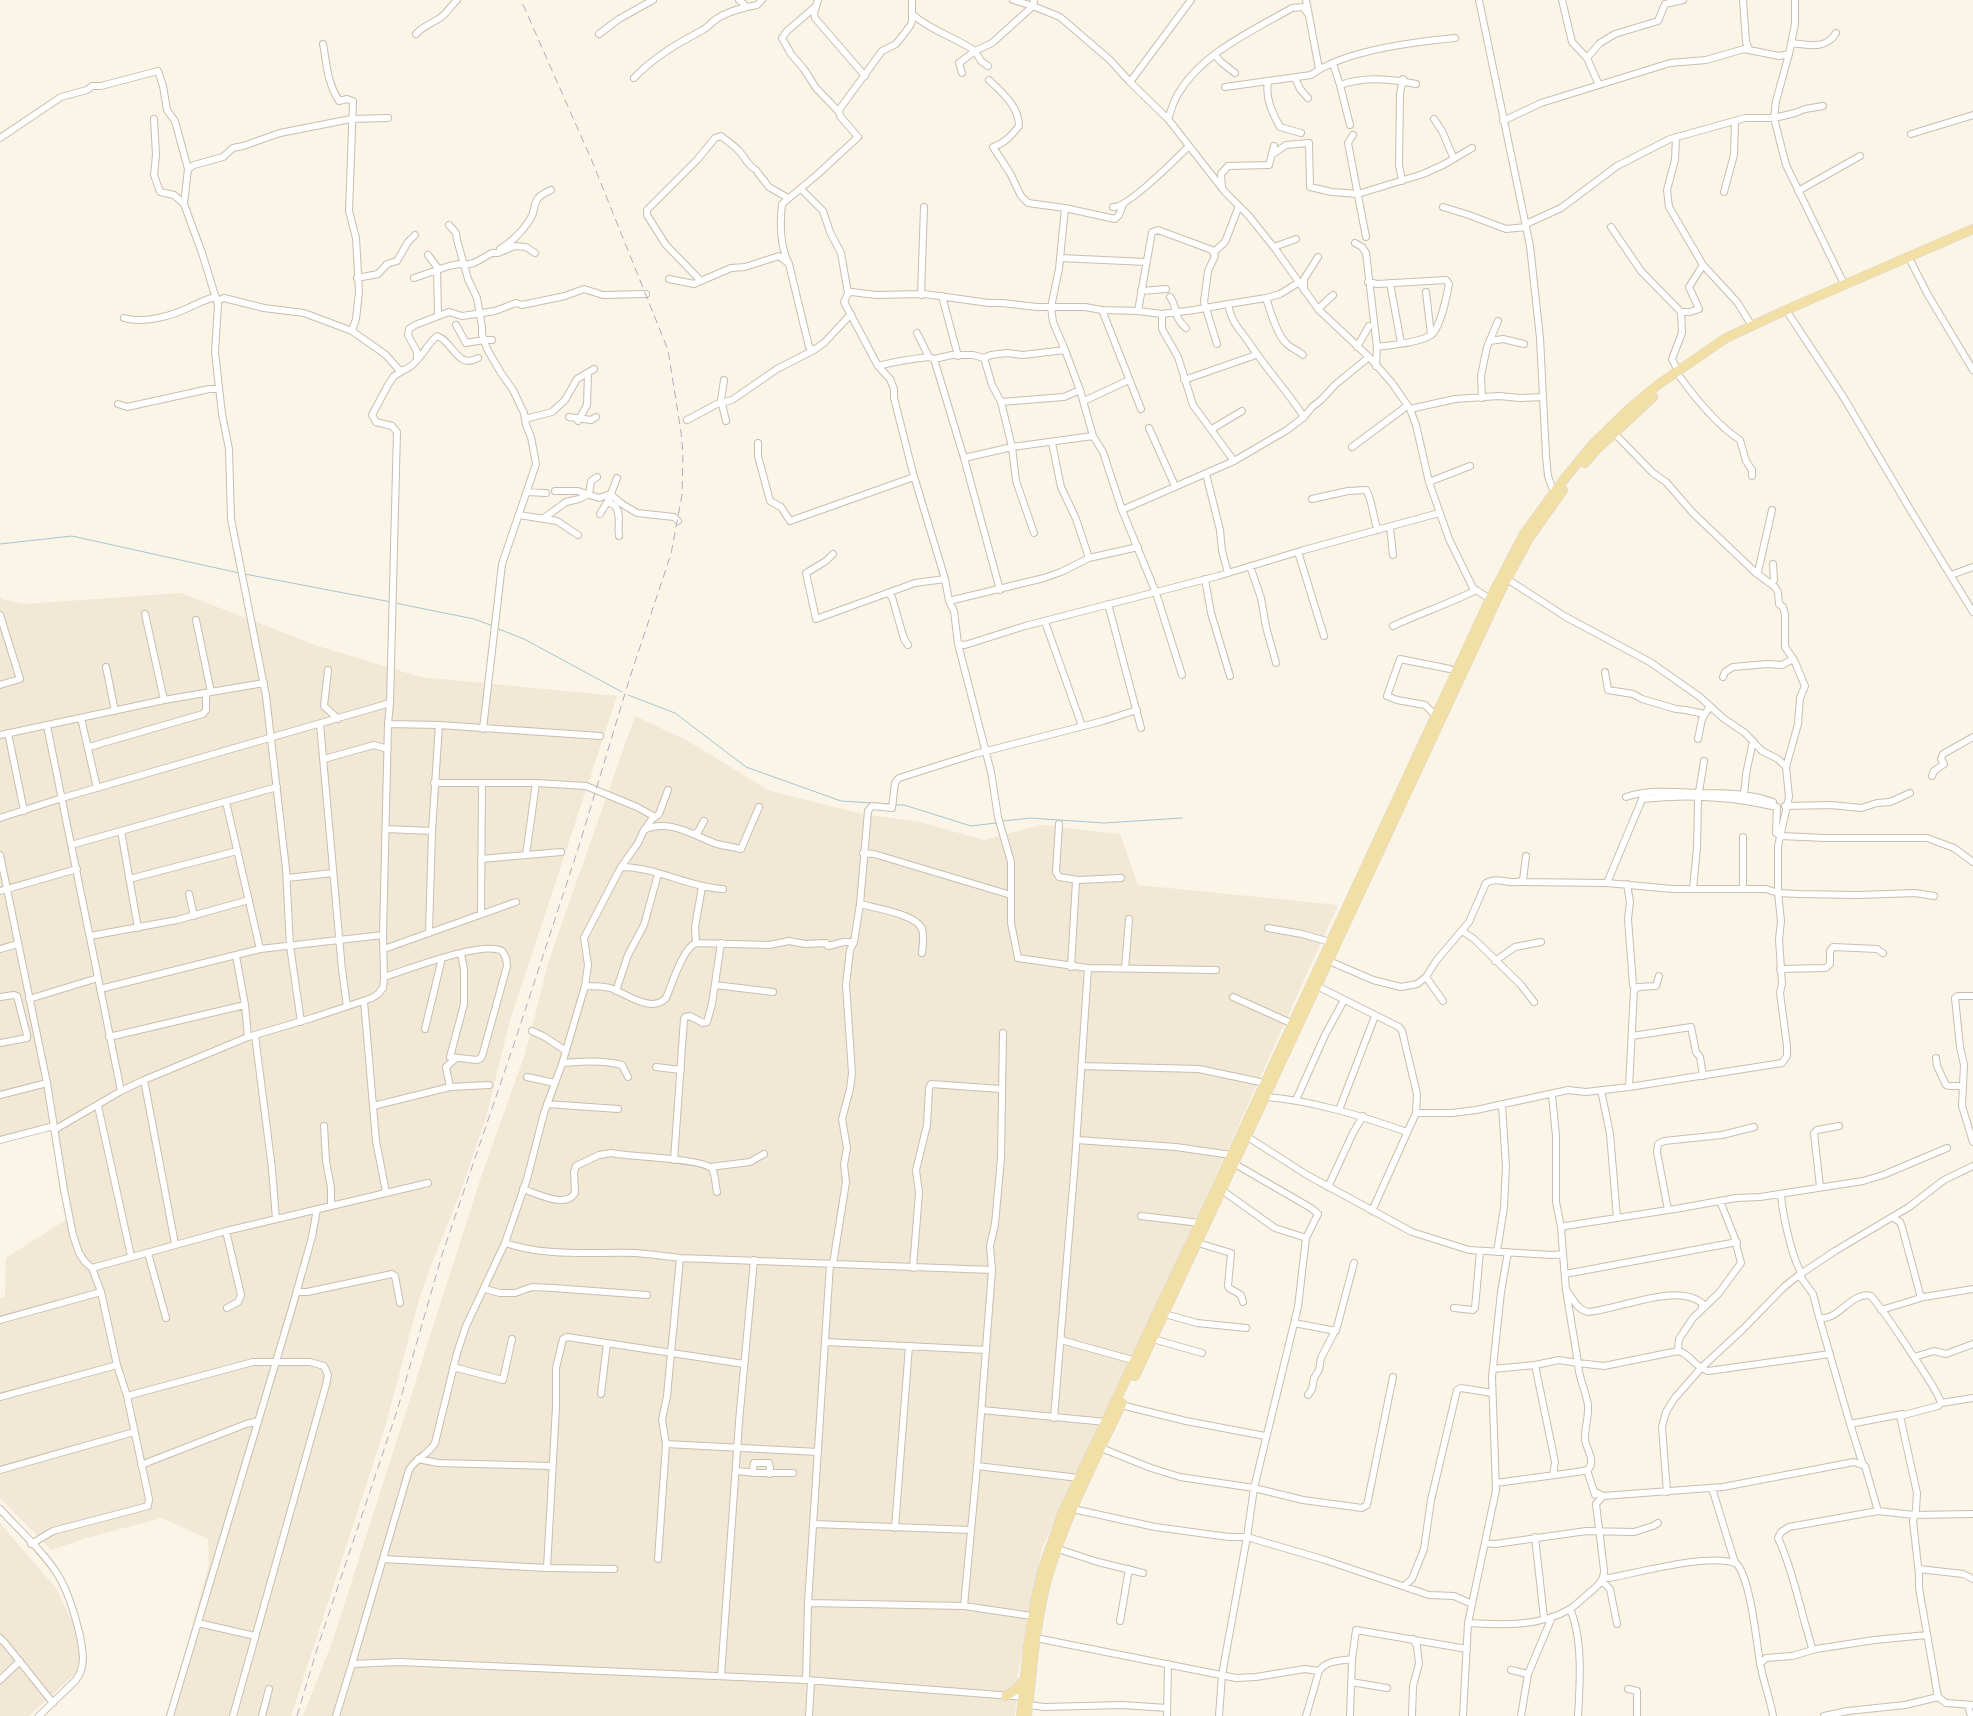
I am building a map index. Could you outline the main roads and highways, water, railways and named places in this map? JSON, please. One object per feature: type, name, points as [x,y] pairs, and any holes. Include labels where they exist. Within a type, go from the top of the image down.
[{"type":"main road","points":[[1244,1135],[1266,1097],[1507,579],[1555,496],[1592,445],[1629,409],[1726,338],[1910,259],[1973,229]]},
{"type":"main road","points":[[1027,1716],[1025,1679],[1032,1616],[1043,1568],[1063,1512],[1200,1223],[1233,1160],[1265,1083],[1330,942],[1490,599],[1524,534],[1597,449],[1634,413],[1679,374],[1729,343],[1844,284],[1973,235]]},
{"type":"main road","points":[[1021,1716],[1027,1700],[1036,1638],[1047,1583],[1073,1509],[1223,1191],[1233,1160]]},
{"type":"main road","points":[[1006,1696],[1017,1689],[1025,1679]]},
{"type":"waterway","points":[[0,544],[72,536],[239,573]]},
{"type":"waterway","points":[[245,574],[391,602]]},
{"type":"waterway","points":[[395,603],[474,619],[493,626]]},
{"type":"waterway","points":[[496,628],[524,639],[622,692]]},
{"type":"waterway","points":[[628,695],[675,713],[746,767],[841,801],[889,804]]},
{"type":"waterway","points":[[895,805],[904,805],[971,826],[996,823]]},
{"type":"waterway","points":[[1003,821],[1030,818],[1104,823],[1182,818]]},
{"type":"railway","points":[[297,1716],[318,1646],[397,1411],[442,1255],[579,846],[630,677],[671,554],[682,495],[683,453],[681,432],[668,350],[592,161],[521,0]]}]
